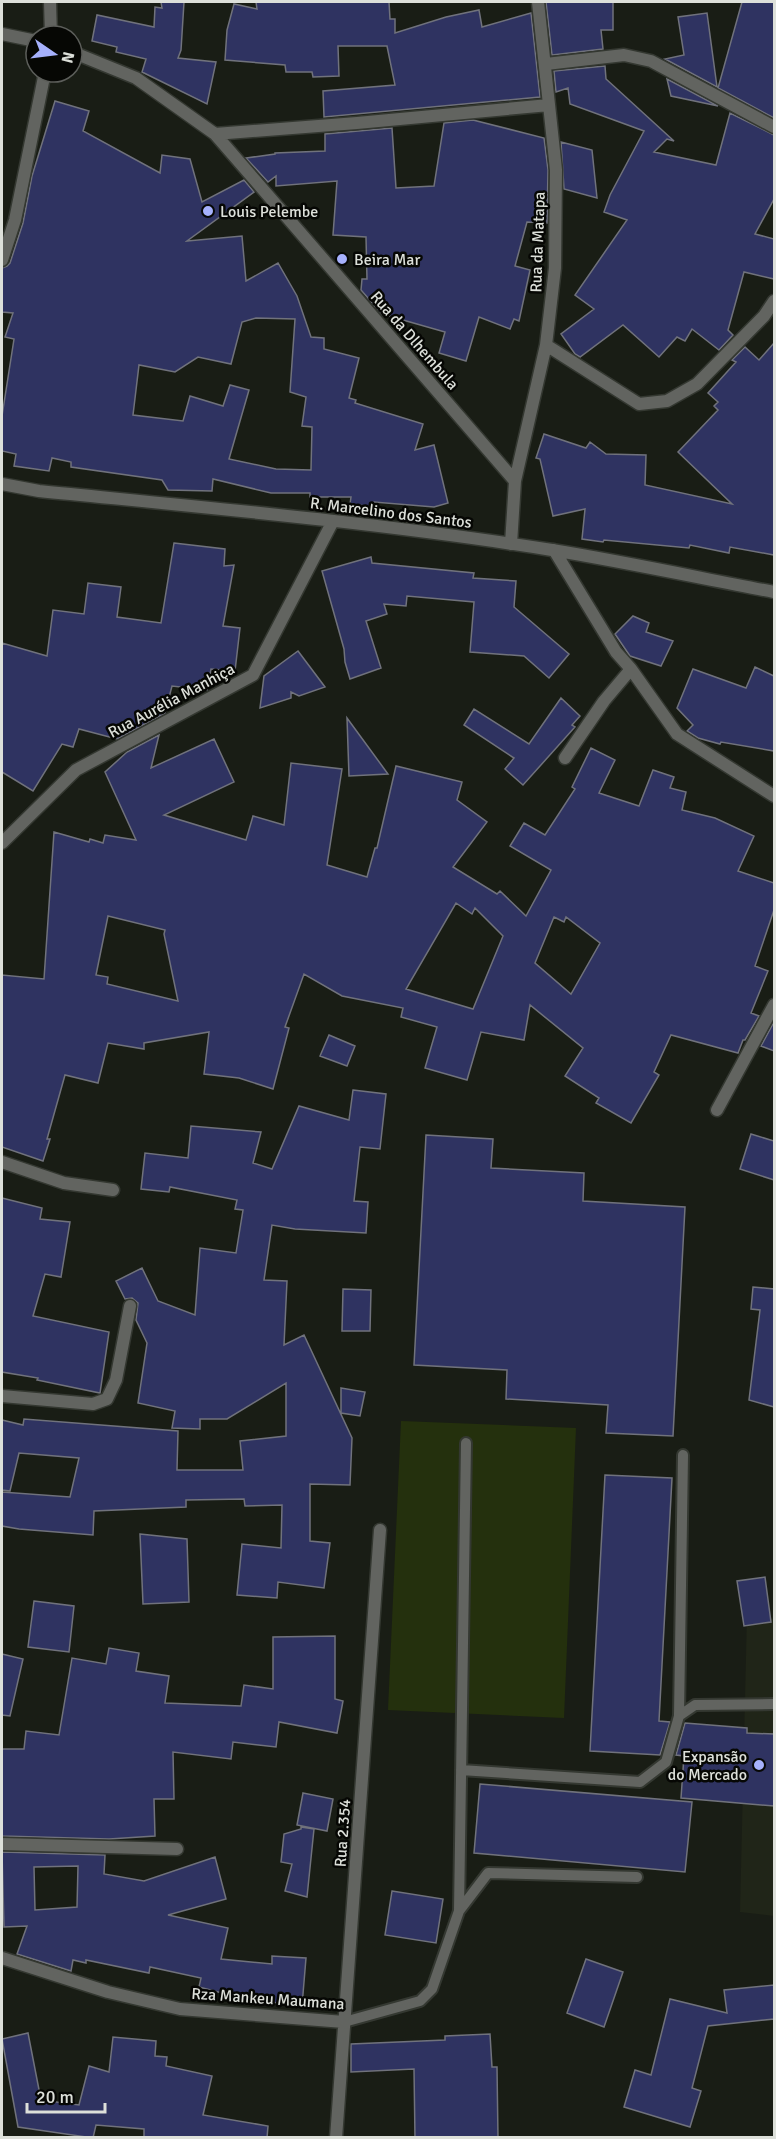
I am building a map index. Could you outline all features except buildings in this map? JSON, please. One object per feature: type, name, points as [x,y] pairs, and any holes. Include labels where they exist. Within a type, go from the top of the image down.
[{"type":"street","points":[[51,2],[51,24]]},
{"type":"street","name":"Rua da Matapa","points":[[515,481],[546,345],[555,268],[556,170],[538,2]]},
{"type":"street","points":[[2,34],[24,39]]},
{"type":"street","points":[[546,64],[624,55],[651,62],[774,127]]},
{"type":"street","name":"Rua da Dlhembula","points":[[84,57],[136,78],[215,134],[515,481]]},
{"type":"street","points":[[2,260],[15,220],[43,84]]},
{"type":"street","points":[[215,134],[549,105]]},
{"type":"street","points":[[546,345],[639,404],[668,402],[697,384],[764,316],[774,301]]},
{"type":"street","points":[[511,544],[515,481]]},
{"type":"street","name":"R. Marcelino dos Santos","points":[[2,484],[39,491],[333,521],[554,550],[774,592]]},
{"type":"street","name":"Rua Aurélia Manhiça","points":[[2,843],[76,770],[253,675],[333,521]]},
{"type":"street","points":[[554,550],[616,652],[631,669],[677,734],[774,796]]},
{"type":"street","points":[[565,759],[604,701],[631,669]]},
{"type":"street","points":[[717,1110],[774,1005]]},
{"type":"street","points":[[2,1162],[64,1183],[113,1190]]},
{"type":"street","points":[[2,1396],[93,1404],[107,1399],[116,1380],[130,1306]]},
{"type":"street","name":"Rua 2.354","points":[[336,2138],[380,1530]]},
{"type":"street","points":[[2,1844],[177,1849]]},
{"type":"street","name":"Rza Mankeu Maumana","points":[[2,1958],[108,1992],[180,2009],[345,2022]]},
{"type":"lane","points":[[459,1911],[466,1443]]},
{"type":"lane","points":[[461,1770],[640,1782],[666,1762],[679,1716],[683,1455]]},
{"type":"lane","points":[[679,1716],[695,1705],[774,1704]]},
{"type":"lane","name":"Rza Mankeu Maumana","points":[[345,2022],[420,2001],[432,1989],[459,1911],[488,1873],[637,1877]]},
{"type":"shaded area","name":"Expansão do Mercado","points":[[747,1614],[774,1619],[774,1916],[740,1912]]},
{"type":"green space","points":[[401,1421],[576,1428],[564,1718],[388,1710]]},
{"type":"place","name":"Louis Pelembe","points":[[208,211]]},
{"type":"place","name":"Beira Mar","points":[[342,259]]},
{"type":"place","name":"Expansão do Mercado","points":[[759,1765]]}]
